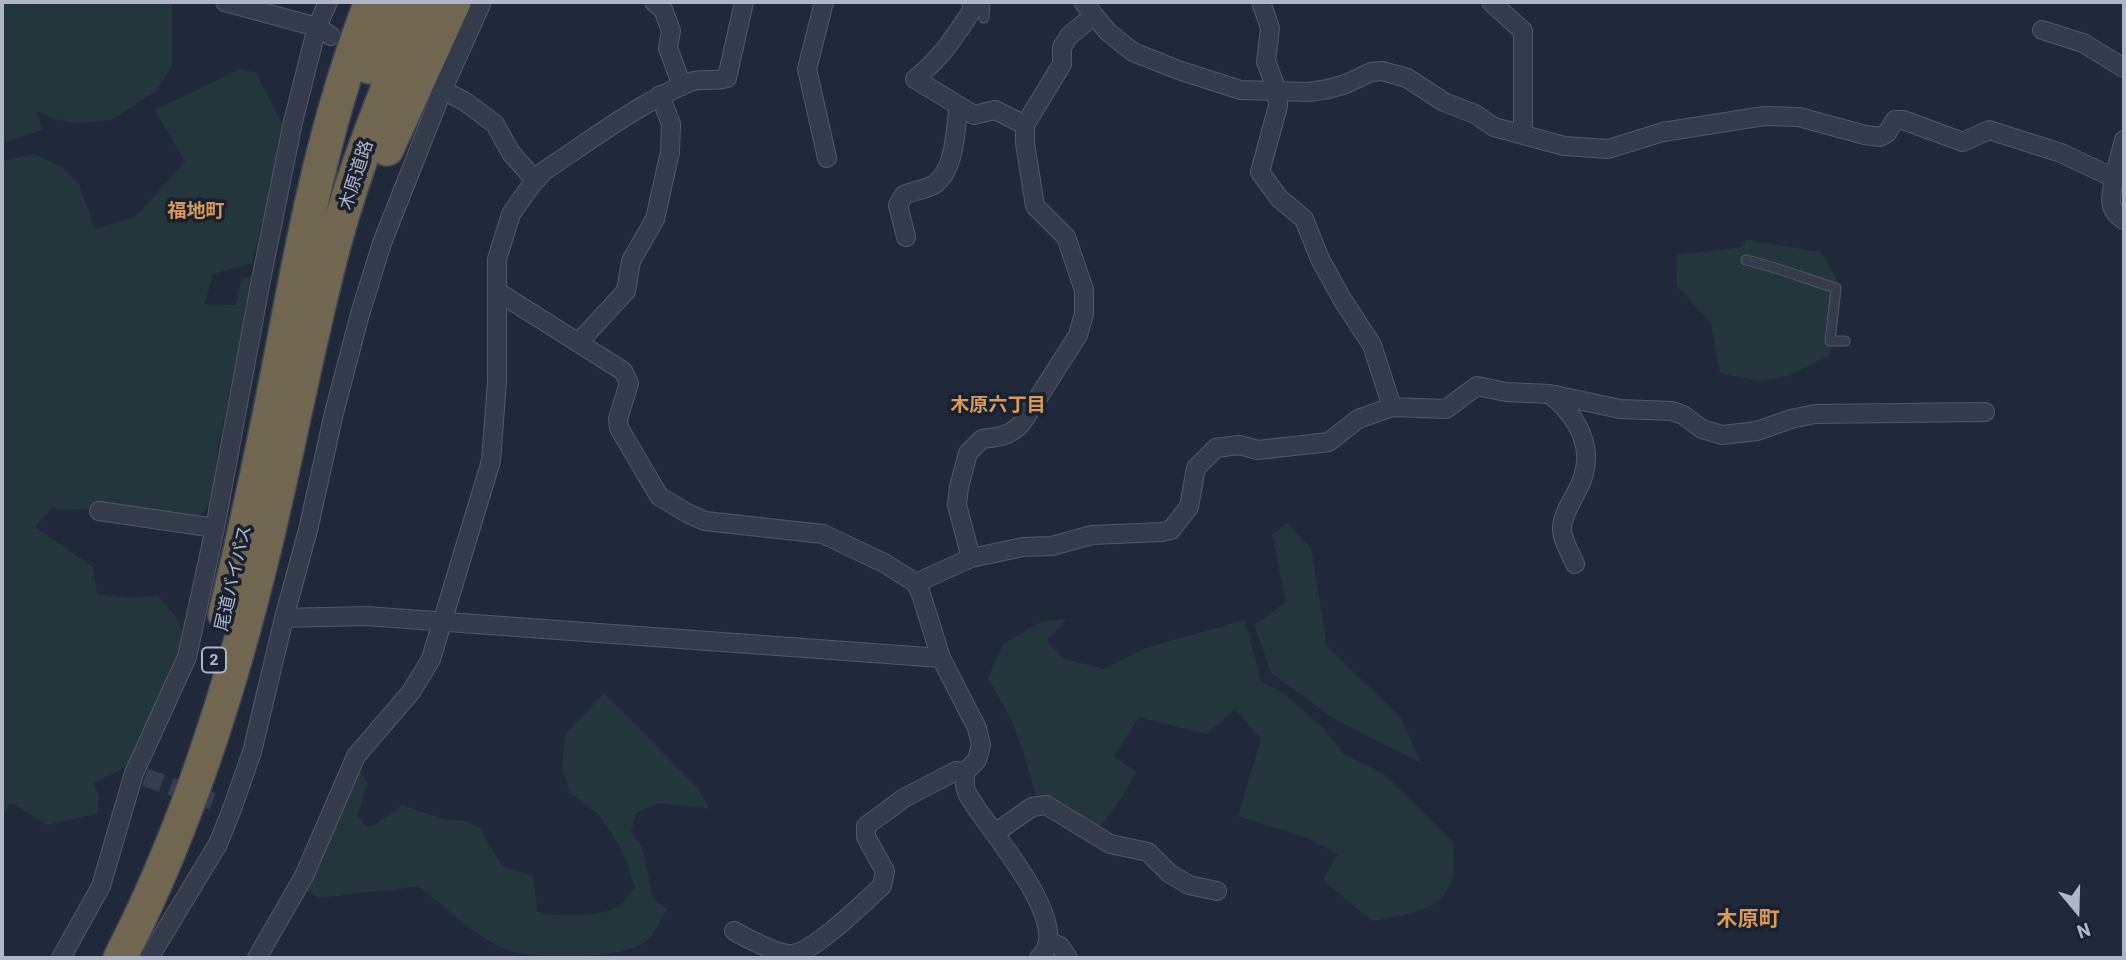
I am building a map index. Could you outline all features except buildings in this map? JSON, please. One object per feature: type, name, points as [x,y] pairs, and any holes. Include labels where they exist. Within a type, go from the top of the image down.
[{"type":"highway","name":"2","points":[[295,353],[300,247],[341,86],[371,2]]},
{"type":"highway","name":"木原道路","points":[[295,353],[310,237],[342,138],[380,40],[398,2]]},
{"type":"highway","name":"木原道路","points":[[295,353],[335,243],[365,146],[401,52],[425,2]]},
{"type":"highway","points":[[295,353],[343,257],[382,161],[454,2]]},
{"type":"highway","name":"尾道バイパス","points":[[120,958],[147,904],[201,767],[236,653],[261,565],[295,353]]},
{"type":"highway","name":"尾道バイパス","points":[[107,958],[123,926],[167,817],[194,733],[295,353]]},
{"type":"street","points":[[225,2],[324,32]]},
{"type":"street","points":[[61,958],[101,886],[140,775],[187,657],[215,528],[263,267],[293,122],[324,32],[328,2]]},
{"type":"street","points":[[149,958],[218,844],[226,807],[252,752],[360,314],[436,86],[482,2]]},
{"type":"street","points":[[654,2],[663,9],[671,31],[668,48],[682,86]]},
{"type":"street","points":[[260,957],[304,876],[356,756],[411,692],[431,659],[491,461],[497,381],[497,259],[511,214],[544,171],[660,95],[694,80],[716,82],[727,78],[744,2]]},
{"type":"street","points":[[824,2],[807,69],[827,158]]},
{"type":"street","points":[[971,2],[973,9],[950,46],[915,79],[974,115],[995,110],[1025,125]]},
{"type":"street","points":[[1261,2],[1270,28],[1266,62],[1277,90],[1278,106],[1260,172],[1279,198],[1304,219],[1320,259],[1372,345],[1392,407]]},
{"type":"street","points":[[1491,2],[1523,31],[1523,133]]},
{"type":"street","points":[[971,558],[957,505],[968,453],[982,439],[999,438],[1013,433],[1023,423],[1078,335],[1084,314],[1084,290],[1066,237],[1035,206],[1025,143],[1025,125],[1062,64],[1062,47],[1088,9],[1108,32],[1133,52],[1241,90],[1308,92],[1346,84],[1371,72],[1382,71],[1407,78],[1444,102],[1475,114],[1494,127],[1564,146],[1608,149],[1663,132],[1764,116],[1799,117],[1880,137],[1887,133],[1895,120],[1903,120],[1963,142],[1989,130],[2061,153],[2114,178]]},
{"type":"street","points":[[2042,30],[2083,43],[2124,68]]},
{"type":"street","points":[[436,86],[464,101],[495,124],[511,153],[535,180]]},
{"type":"street","points":[[579,342],[626,291],[631,261],[655,219],[671,138],[671,124],[660,95]]},
{"type":"street","points":[[906,237],[898,205],[904,195],[934,185],[943,175],[950,160],[959,106]]},
{"type":"street","points":[[2124,140],[2110,203],[2112,210],[2124,220]]},
{"type":"street","points":[[498,292],[624,371],[629,383],[618,419],[619,428],[659,496],[705,521],[823,534],[916,583],[941,658],[977,728],[981,745],[977,760],[965,772],[965,791],[1028,881],[1042,911],[1050,942],[1045,953],[1039,958]]},
{"type":"street","points":[[916,583],[971,558],[1023,547],[1052,546],[1092,535],[1171,530],[1189,507],[1196,468],[1216,449],[1239,444],[1258,450],[1329,442],[1358,419],[1392,407],[1446,409],[1477,386],[1506,392],[1550,394],[1620,409],[1672,411],[1683,415],[1702,429],[1722,435],[1757,431],[1815,414],[1985,412]]},
{"type":"street","points":[[1550,394],[1564,406],[1586,446],[1585,474],[1563,518],[1562,531],[1575,564]]},
{"type":"street","points":[[99,511],[215,528]]},
{"type":"street","points":[[284,618],[366,615],[941,658]]},
{"type":"street","points":[[734,931],[751,941],[790,954],[811,948],[882,886],[885,871],[866,837],[866,826],[904,798],[956,771],[965,772]]},
{"type":"street","points":[[995,833],[1032,807],[1046,805],[1110,845],[1148,852],[1168,873],[1189,885],[1217,891]]},
{"type":"street","points":[[1050,942],[1060,946],[1068,958]]},
{"type":"lane","points":[[984,18],[985,2]]},
{"type":"lane","points":[[1746,260],[1774,266],[1836,288],[1830,341],[1845,341]]},
{"type":"lane","points":[[131,958],[147,904]]},
{"type":"green space","points":[[2,2],[172,2],[172,65],[156,91],[112,120],[76,123],[54,119],[38,111],[42,130],[2,143]]},
{"type":"green space","points":[[240,69],[255,72],[285,129],[252,263],[213,274],[205,304],[236,305],[242,277],[254,278],[217,452],[214,500],[199,517],[114,509],[57,510],[54,506],[35,527],[93,567],[97,594],[130,598],[158,596],[179,623],[181,644],[151,720],[127,764],[94,783],[99,796],[97,814],[47,825],[11,803],[2,815],[2,161],[34,154],[62,167],[79,184],[95,229],[135,217],[185,162],[155,110]]},
{"type":"green space","points":[[1746,240],[1821,252],[1842,288],[1830,356],[1787,376],[1760,381],[1720,373],[1711,323],[1677,286],[1676,255],[1742,247]]},
{"type":"green space","points":[[1287,523],[1311,548],[1327,646],[1401,718],[1421,763],[1336,720],[1271,673],[1254,625],[1286,602],[1272,535]]},
{"type":"green space","points":[[1067,619],[1047,640],[1062,658],[1104,669],[1145,648],[1245,620],[1261,682],[1281,691],[1324,729],[1344,754],[1385,775],[1453,842],[1454,871],[1448,888],[1432,905],[1421,910],[1372,921],[1323,880],[1338,854],[1307,838],[1238,816],[1261,739],[1235,709],[1207,734],[1139,717],[1114,756],[1136,772],[1098,830],[1036,797],[1023,750],[1010,718],[988,678],[1003,644],[1041,622]]},
{"type":"green space","points":[[604,693],[697,787],[710,809],[658,803],[636,813],[631,832],[642,847],[653,899],[667,909],[647,941],[618,952],[599,955],[558,957],[521,953],[507,950],[484,938],[421,888],[318,898],[304,889],[358,769],[368,784],[357,815],[366,826],[375,825],[402,805],[443,819],[465,821],[481,828],[488,845],[504,867],[534,876],[537,912],[592,914],[621,905],[635,887],[621,848],[599,815],[570,793],[562,767],[565,734]]},
{"type":"tunnel","points":[[145,777],[220,804]]},
{"type":"district","name":"福地町","points":[[196,211]]},
{"type":"district","name":"木原六丁目","points":[[998,405]]},
{"type":"district","name":"木原町","points":[[1748,919]]}]
